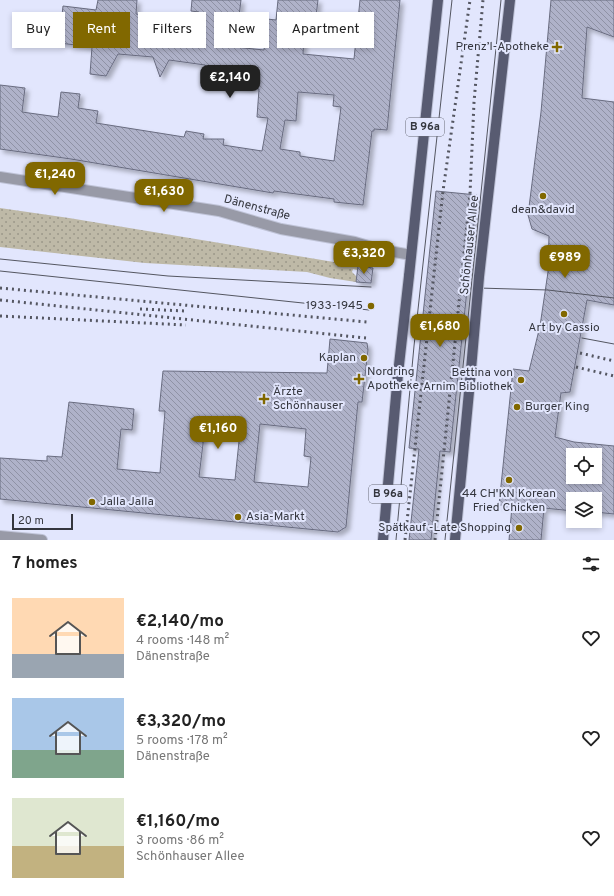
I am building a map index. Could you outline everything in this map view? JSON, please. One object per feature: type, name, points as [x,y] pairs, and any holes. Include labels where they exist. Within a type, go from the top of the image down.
[{"type":"main road","name":"B 96a","points":[[384,540],[398,374],[438,0]]},
{"type":"main road","name":"Schönhauser Allee","points":[[455,540],[479,277],[510,0]]},
{"type":"street","name":"Dänenstraße","points":[[0,177],[218,211],[281,229],[355,242],[378,249],[411,254]]},
{"type":"street","points":[[0,536],[42,540]]},
{"type":"shaded area","points":[[0,208],[358,266],[357,270],[353,269],[352,272],[356,276],[356,282],[330,278],[307,272],[145,263],[0,247]]},
{"type":"building","points":[[98,0],[137,0],[136,14],[138,14],[138,48],[206,48],[206,12],[191,11],[192,0],[241,0],[240,12],[214,12],[214,48],[244,48],[264,50],[264,48],[269,48],[269,19],[276,20],[278,0],[318,0],[316,12],[277,12],[277,48],[303,48],[303,54],[354,59],[355,48],[374,48],[374,12],[359,12],[360,0],[400,0],[387,130],[374,129],[374,131],[372,131],[363,205],[334,202],[334,199],[274,191],[273,193],[71,159],[0,149],[0,85],[25,88],[22,112],[58,117],[61,92],[80,94],[78,108],[98,111],[96,123],[184,137],[186,131],[204,134],[203,139],[224,139],[223,145],[262,151],[268,118],[257,117],[259,89],[210,83],[205,65],[169,60],[160,77],[153,57],[118,54],[106,76],[90,74],[92,48],[130,48],[130,12],[73,12],[73,45],[65,44],[65,12],[62,12],[63,6],[96,10]],"holes":[[[298,92],[334,95],[333,106],[341,107],[334,161],[300,156],[300,152],[280,149],[285,120],[296,121]]]},
{"type":"building","points":[[551,0],[614,0],[614,37],[587,27],[582,98],[614,102],[614,305],[587,300],[570,392],[561,393],[555,437],[574,442],[614,446],[614,514],[602,513],[602,492],[566,492],[566,510],[544,508],[541,540],[509,540],[512,506],[499,505],[513,369],[529,371],[540,326],[548,272],[549,236],[532,229],[528,215],[541,112]]},
{"type":"building","points":[[436,191],[477,195],[450,452],[440,451],[431,540],[409,540],[419,449],[409,448]]},
{"type":"building","points":[[358,266],[373,268],[371,283],[356,282]]},
{"type":"building","points":[[330,339],[367,343],[368,350],[362,402],[358,402],[346,527],[338,532],[0,499],[0,458],[47,461],[47,456],[62,457],[69,402],[134,409],[132,430],[121,429],[117,469],[160,473],[165,411],[159,411],[163,371],[327,373]],"holes":[[[206,419],[241,422],[235,480],[199,477]],[[260,424],[306,429],[304,456],[311,457],[308,487],[254,482]]]},
{"type":"tram line","points":[[396,540],[414,346],[452,0]]},
{"type":"tram line","points":[[445,540],[501,0]]},
{"type":"tram line","points":[[0,259],[168,276],[371,287]]},
{"type":"tram line","points":[[0,271],[369,310]]},
{"type":"tram line","points":[[478,288],[548,290],[614,298]]},
{"type":"tram line","points":[[582,338],[614,344]]},
{"type":"railway","points":[[405,540],[443,191],[470,0]]},
{"type":"railway","points":[[435,540],[470,194],[474,102],[483,0]]},
{"type":"railway","points":[[0,288],[367,322]]},
{"type":"railway","points":[[0,300],[366,338]]},
{"type":"railway","points":[[140,309],[186,311]]},
{"type":"railway","points":[[0,316],[186,325]]},
{"type":"railway","points":[[580,353],[614,361]]},
{"type":"railway","points":[[576,367],[614,376]]},
{"type":"place","name":"Prenz’l-Apotheke","points":[[557,47]]},
{"type":"place","name":"dean&david","points":[[543,196]]},
{"type":"place","name":"1933-1945","points":[[371,306]]},
{"type":"place","name":"Art by Cassio","points":[[564,314]]},
{"type":"place","name":"Kaplan","points":[[364,358]]},
{"type":"place","name":"Nordring Apotheke","points":[[359,379]]},
{"type":"place","name":"Bettina von Arnim Bibliothek","points":[[521,380]]},
{"type":"place","name":"Ärzte Schönhauser","points":[[264,399]]},
{"type":"place","name":"Burger King","points":[[517,407]]},
{"type":"place","name":"44 CH'KN Korean Fried Chicken","points":[[509,480]]},
{"type":"place","name":"Jalla Jalla","points":[[92,502]]},
{"type":"place","name":"Asia-Markt","points":[[238,517]]},
{"type":"place","name":"Spätkauf -Late Shopping","points":[[519,528]]}]
